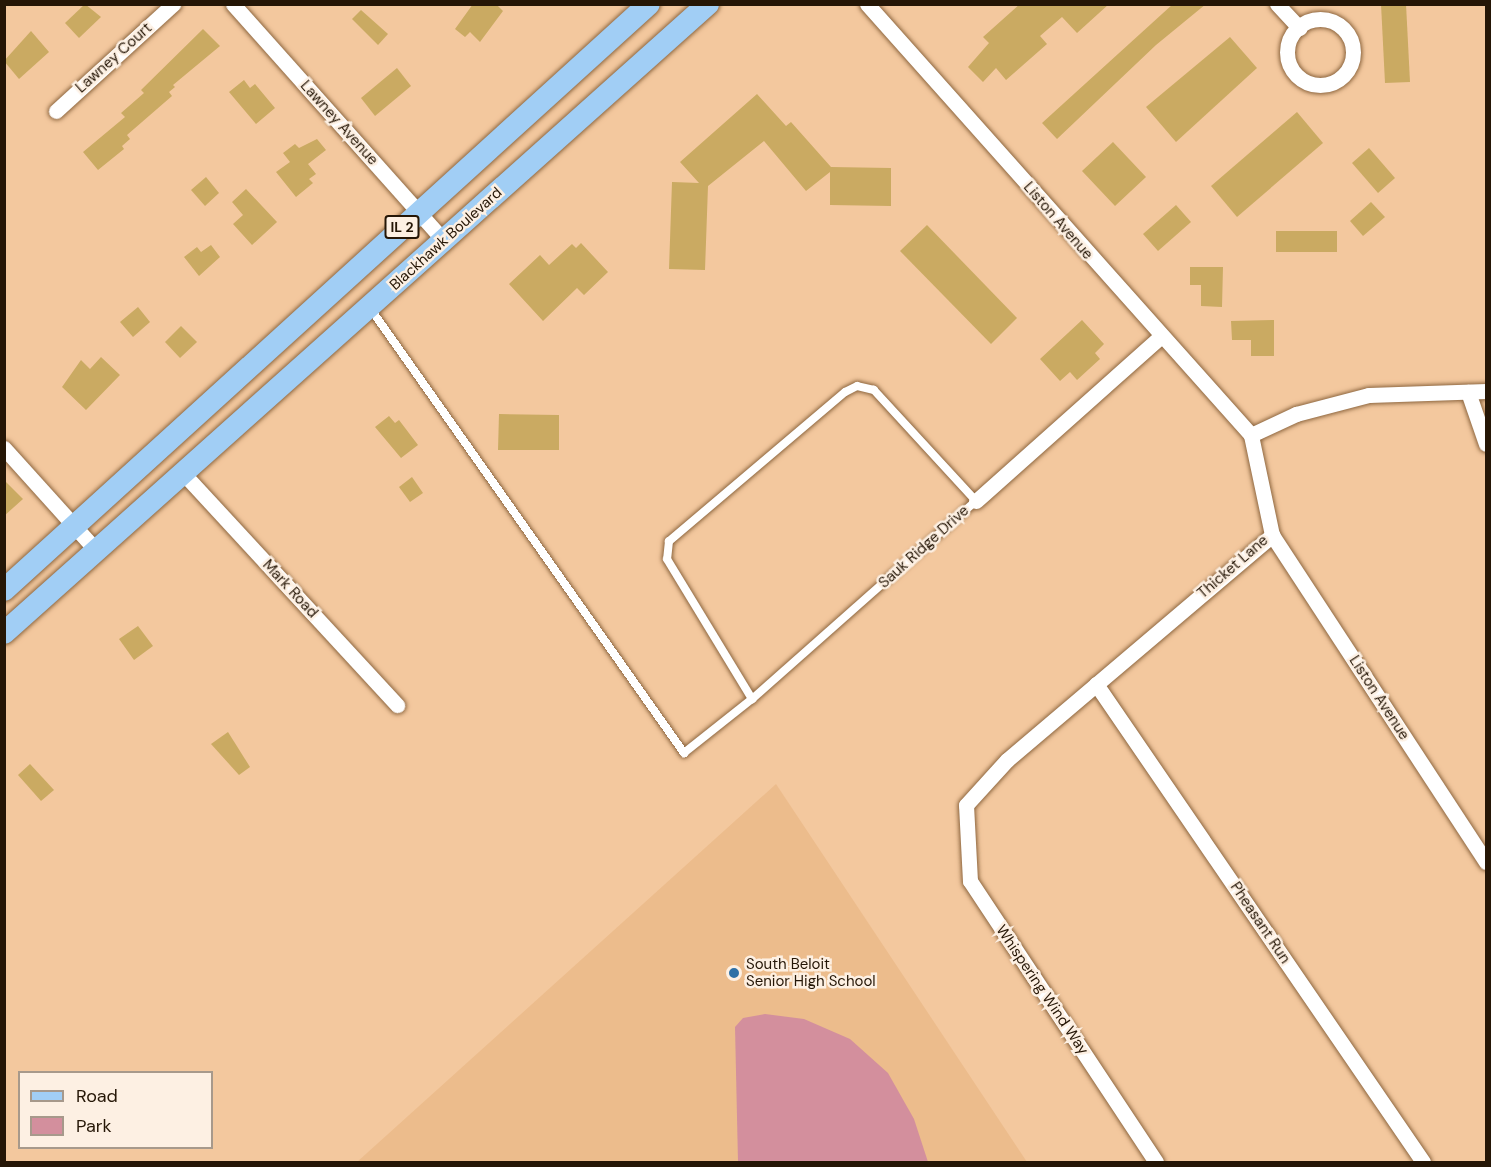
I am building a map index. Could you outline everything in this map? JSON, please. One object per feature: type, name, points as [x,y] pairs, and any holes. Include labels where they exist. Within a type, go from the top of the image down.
[{"type":"main road","name":"IL 2","points":[[4,590],[76,528],[418,212],[649,4]]},
{"type":"main road","name":"Blackhawk Boulevard","points":[[183,472],[708,4]]},
{"type":"main road","name":"IL 2","points":[[4,633],[183,472]]},
{"type":"street","name":"Lawney Court","points":[[56,111],[173,4]]},
{"type":"street","name":"Lawney Avenue","points":[[233,4],[444,241]]},
{"type":"street","name":"Liston Avenue","points":[[867,4],[1161,337],[1251,435]]},
{"type":"street","points":[[1277,4],[1299,28]]},
{"type":"street","points":[[1322,19],[1342,27],[1353,46],[1350,67],[1343,76],[1324,85],[1313,84],[1295,73],[1288,53],[1289,42],[1299,28],[1322,19]]},
{"type":"street","name":"Sauk Ridge Drive","points":[[976,501],[1161,337]]},
{"type":"street","points":[[1251,435],[1296,414],[1369,395],[1486,391]]},
{"type":"street","points":[[1468,392],[1486,444]]},
{"type":"street","name":"Thicket Lane","points":[[966,805],[1007,760],[1272,535],[1251,435]]},
{"type":"street","points":[[4,448],[96,550]]},
{"type":"street","name":"Mark Road","points":[[183,472],[397,705]]},
{"type":"street","name":"Liston Avenue","points":[[1272,535],[1486,862]]},
{"type":"street","name":"Pheasant Run","points":[[1096,684],[1424,1162]]},
{"type":"street","name":"Whispering Wind Way","points":[[966,805],[970,881],[1156,1162]]},
{"type":"lane","name":"Sauk Ridge Drive","points":[[370,307],[684,753],[752,699],[976,501]]},
{"type":"lane","points":[[752,699],[667,559],[669,541],[680,528],[845,392],[857,386],[874,390],[976,501]]},
{"type":"shaded area","name":"South Beloit Senior High School","points":[[776,784],[1027,1162],[357,1162]]},
{"type":"green space","points":[[765,1014],[804,1019],[850,1039],[888,1073],[914,1119],[928,1162],[738,1162],[735,1027],[743,1018]]},
{"type":"building","points":[[85,4],[101,17],[79,38],[65,23]]},
{"type":"building","points":[[473,4],[496,4],[503,11],[480,42],[470,32],[465,37],[455,29]]},
{"type":"building","points":[[1020,4],[1109,4],[1077,33],[1062,17],[1040,36],[1047,44],[1006,80],[996,68],[983,82],[968,67],[989,43],[983,37]]},
{"type":"building","points":[[1173,4],[1206,4],[1156,45],[1057,139],[1042,123]]},
{"type":"building","points":[[1381,4],[1406,4],[1410,82],[1385,83]]},
{"type":"building","points":[[361,10],[388,34],[378,45],[352,19]]},
{"type":"building","points":[[203,29],[220,46],[173,85],[175,87],[169,92],[172,96],[127,135],[130,139],[122,146],[124,149],[98,170],[83,152],[125,117],[121,113],[144,93],[141,90]]},
{"type":"building","points":[[31,31],[49,52],[19,79],[4,61]]},
{"type":"building","points":[[1230,37],[1257,68],[1176,142],[1146,107]]},
{"type":"building","points":[[397,68],[411,86],[375,116],[361,98]]},
{"type":"building","points":[[244,80],[250,88],[255,84],[275,108],[256,124],[229,92]]},
{"type":"building","points":[[757,94],[786,126],[791,122],[831,167],[891,168],[891,206],[830,205],[830,172],[806,191],[764,141],[708,186],[705,270],[669,269],[672,182],[699,183],[680,162]]},
{"type":"building","points":[[1297,112],[1323,143],[1237,217],[1211,186]]},
{"type":"building","points":[[317,139],[326,150],[308,164],[316,174],[309,179],[313,183],[296,197],[276,172],[290,162],[283,153],[295,144],[299,148]]},
{"type":"building","points":[[1113,142],[1146,177],[1115,206],[1082,171]]},
{"type":"building","points":[[1369,148],[1395,178],[1378,193],[1352,163]]},
{"type":"building","points":[[206,177],[219,193],[205,206],[191,190]]},
{"type":"building","points":[[246,189],[277,222],[252,245],[233,224],[243,215],[232,202]]},
{"type":"building","points":[[1371,202],[1385,217],[1363,236],[1350,221]]},
{"type":"building","points":[[1176,205],[1191,222],[1158,251],[1143,234]]},
{"type":"building","points":[[927,225],[1017,318],[991,344],[900,251]]},
{"type":"building","points":[[1276,231],[1337,231],[1337,252],[1276,252]]},
{"type":"building","points":[[581,243],[608,272],[584,295],[577,288],[543,321],[509,284],[540,255],[549,265],[572,244],[576,248]]},
{"type":"building","points":[[211,245],[220,257],[199,276],[184,257],[197,247],[201,252]]},
{"type":"building","points":[[1190,267],[1223,267],[1222,307],[1201,306],[1201,285],[1190,285]]},
{"type":"building","points":[[138,307],[150,322],[133,337],[120,322]]},
{"type":"building","points":[[1082,320],[1104,344],[1095,353],[1100,359],[1077,380],[1070,372],[1060,381],[1040,359]]},
{"type":"building","points":[[1274,320],[1274,356],[1251,356],[1251,340],[1232,340],[1231,321]]},
{"type":"building","points":[[181,326],[197,342],[180,358],[165,342]]},
{"type":"building","points":[[101,357],[120,375],[86,410],[62,387],[81,360],[90,369]]},
{"type":"building","points":[[499,414],[559,415],[559,450],[498,450]]},
{"type":"building","points":[[389,416],[395,423],[399,420],[418,445],[401,458],[375,427]]},
{"type":"building","points":[[412,477],[423,493],[410,502],[399,487]]},
{"type":"building","points":[[4,480],[23,499],[4,516]]},
{"type":"building","points":[[138,626],[153,646],[134,660],[119,639]]},
{"type":"building","points":[[228,732],[250,767],[239,775],[211,744]]},
{"type":"building","points":[[30,764],[54,790],[41,801],[18,775]]},
{"type":"place","name":"South Beloit Senior High School","points":[[734,973]]}]
